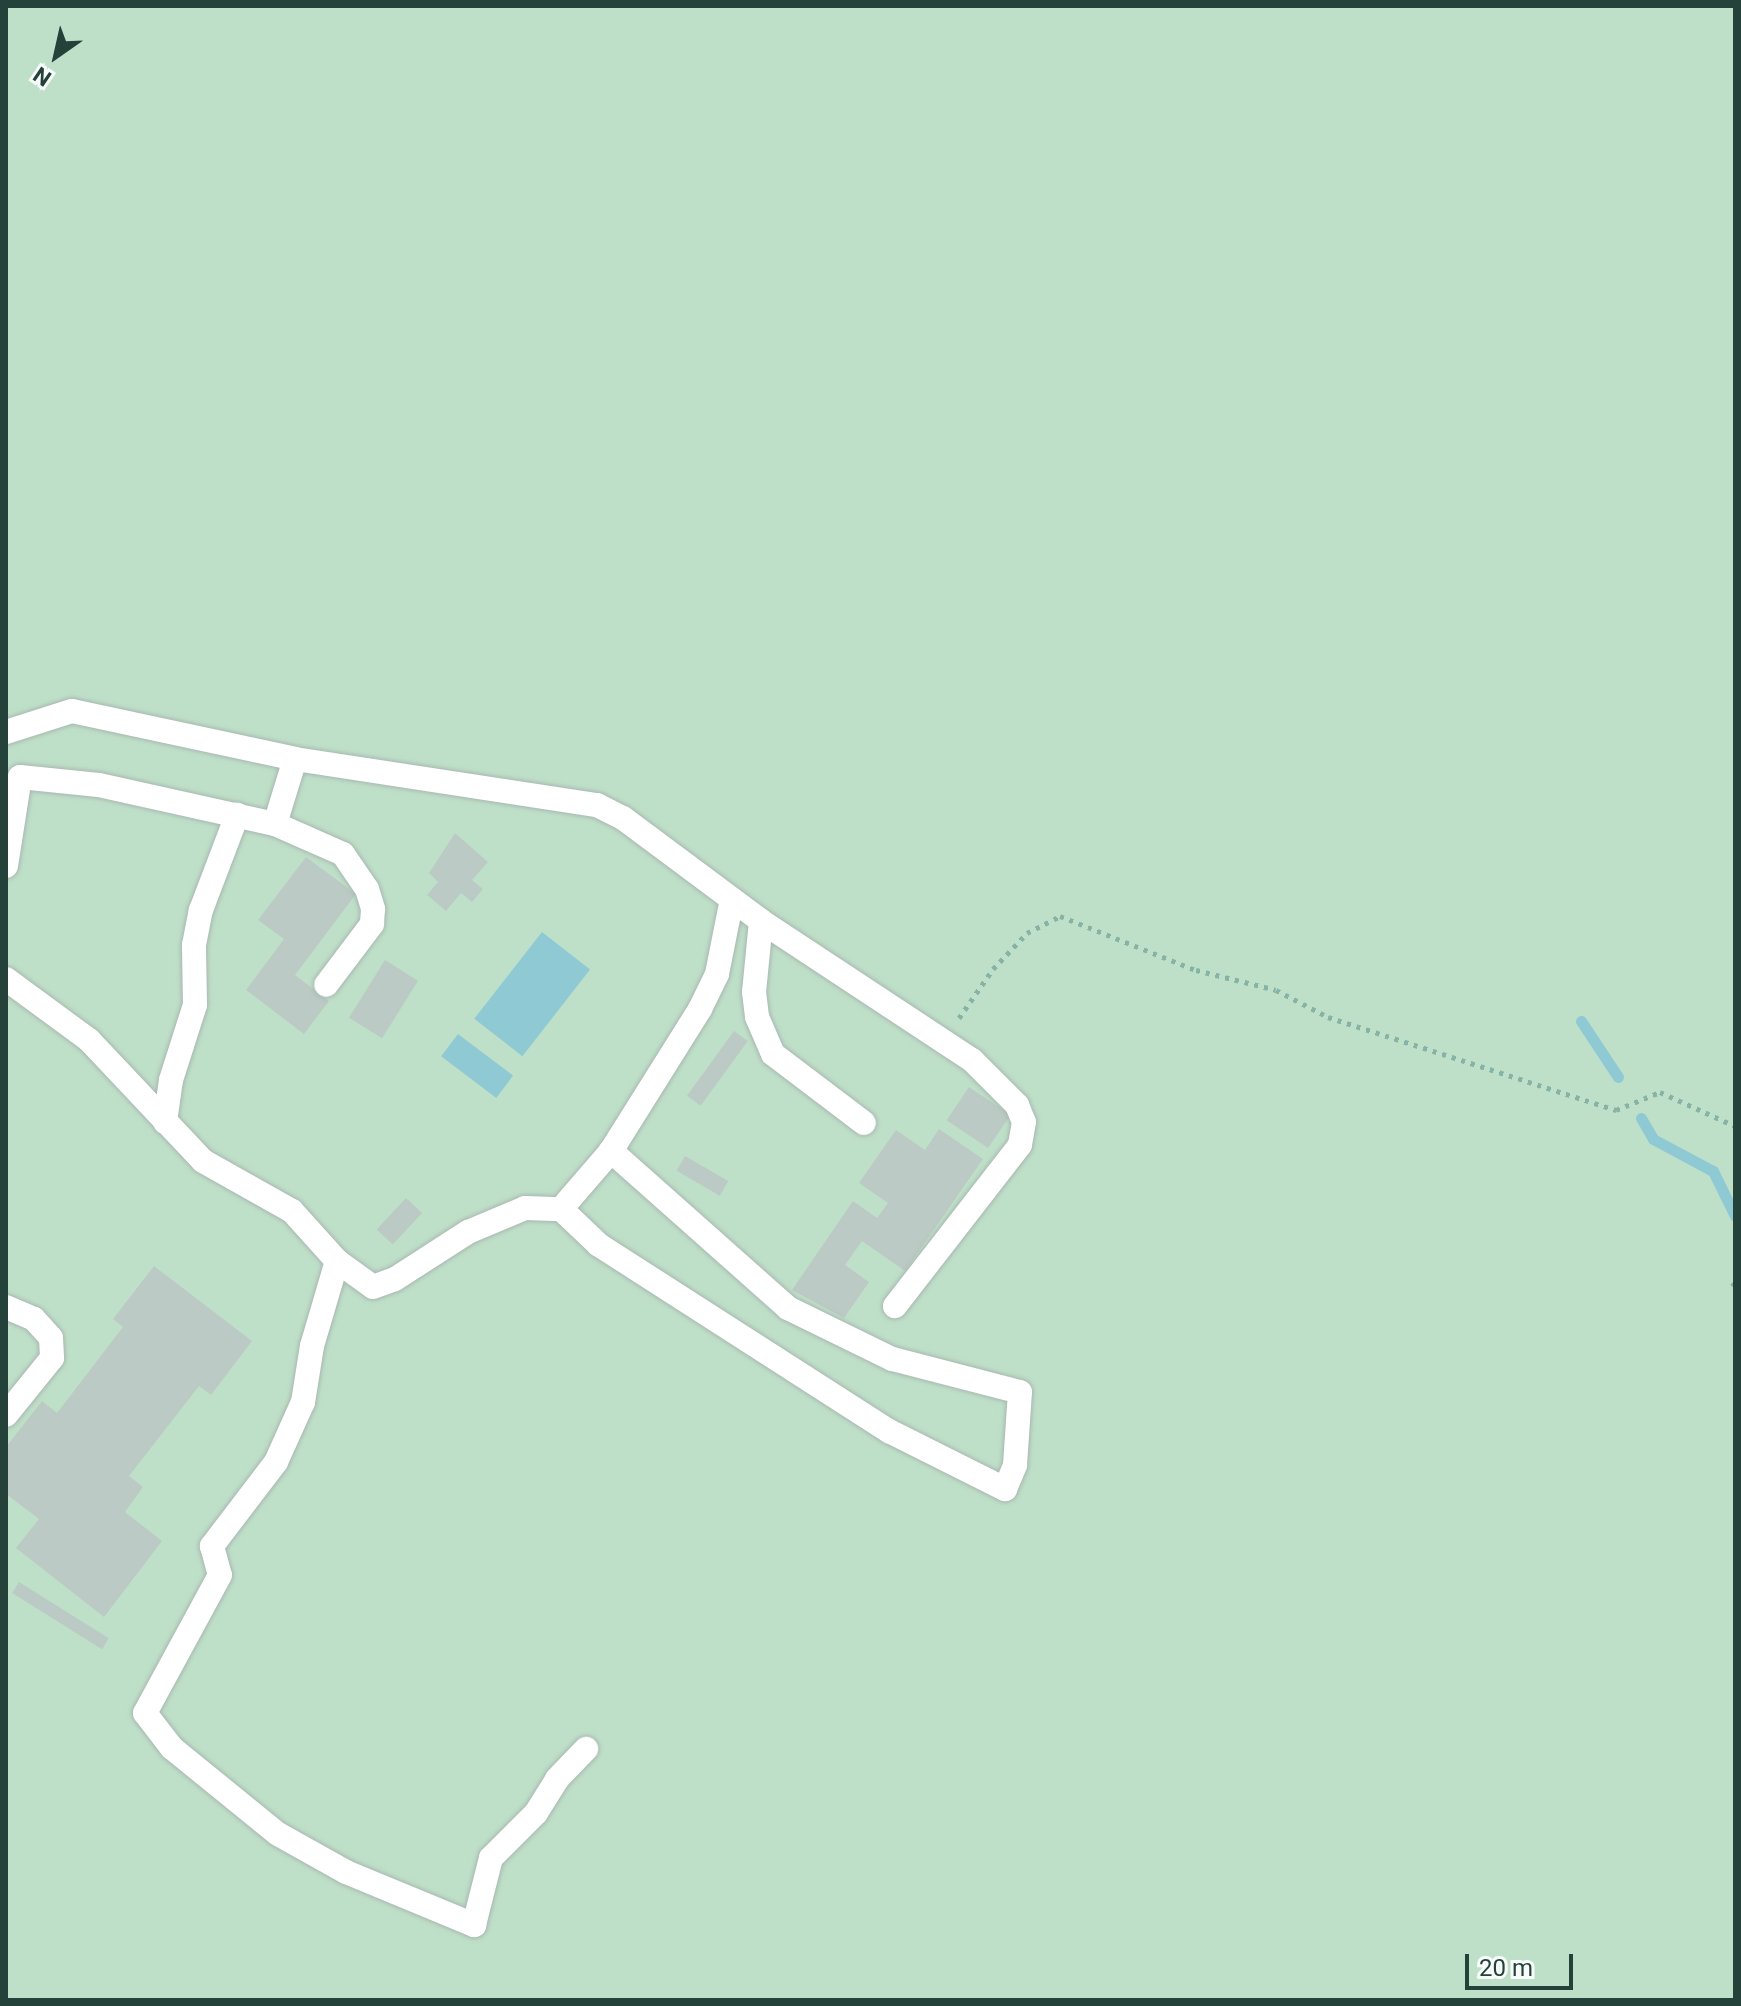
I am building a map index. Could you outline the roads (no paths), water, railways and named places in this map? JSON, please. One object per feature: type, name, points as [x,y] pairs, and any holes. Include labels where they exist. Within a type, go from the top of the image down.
[{"type":"lane","points":[[6,732],[72,711],[295,759],[597,805],[623,818],[761,921],[943,1041],[1000,1083],[1024,1122],[1020,1145],[895,1306]]},
{"type":"lane","points":[[275,824],[295,759]]},
{"type":"lane","points":[[8,856],[13,776],[99,785],[275,824],[343,854],[367,889],[372,924],[326,985]]},
{"type":"lane","points":[[165,1122],[171,1080],[195,1005],[194,945],[201,910],[237,815]]},
{"type":"lane","points":[[561,1209],[611,1151],[706,997],[723,951],[732,899]]},
{"type":"lane","points":[[761,921],[754,992],[757,1017],[773,1054],[864,1123]]},
{"type":"lane","points":[[6,979],[89,1040],[203,1161],[292,1211],[337,1261],[373,1287],[395,1279],[468,1232],[525,1208],[561,1209],[599,1245],[889,1431],[1005,1489],[1015,1465],[1020,1392],[892,1359],[788,1308],[611,1151]]},
{"type":"lane","points":[[337,1261],[312,1346],[303,1402],[276,1462],[212,1546],[220,1575],[145,1713],[172,1748],[278,1834],[346,1872],[474,1925],[491,1858],[536,1813],[557,1779],[586,1749]]},
{"type":"lane","points":[[6,1307],[34,1319],[51,1338],[52,1358],[6,1415]]},
{"type":"water","points":[[542,932],[590,970],[522,1056],[474,1019]]},
{"type":"water","points":[[458,1034],[513,1076],[496,1098],[441,1056]]},
{"type":"waterway","points":[[1581,1021],[1618,1077]]},
{"type":"waterway","points":[[1641,1118],[1653,1139],[1713,1171],[1735,1216]]}]
